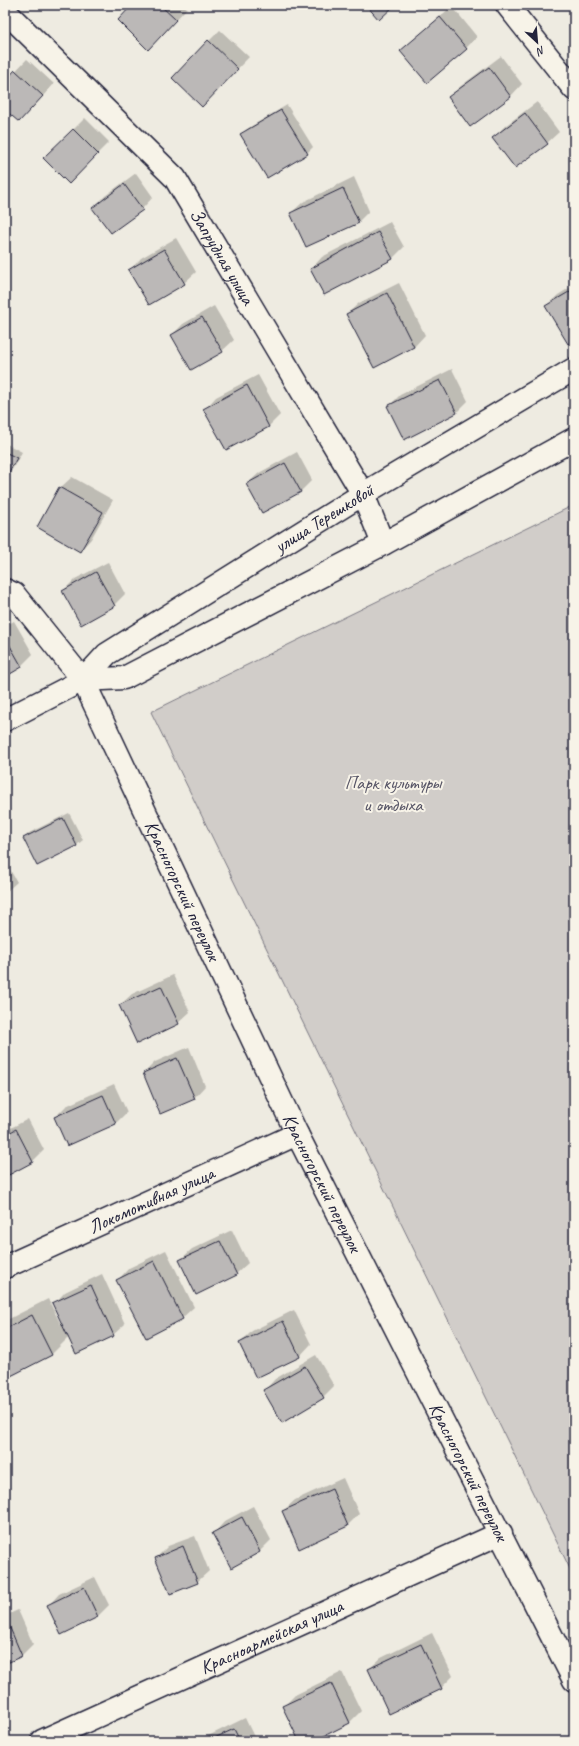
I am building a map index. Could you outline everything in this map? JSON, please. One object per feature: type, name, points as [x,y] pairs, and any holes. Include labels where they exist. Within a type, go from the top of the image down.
[{"type":"street","points":[[507,5],[574,89]]},
{"type":"street","name":"Запрудная улица","points":[[5,11],[175,178],[363,494],[383,544]]},
{"type":"street","name":"улица Терешковой","points":[[5,720],[82,680],[107,654],[363,494],[574,369]]},
{"type":"street","name":"улица Терешковой","points":[[82,680],[124,678],[383,544],[574,439]]},
{"type":"street","name":"Красногорский переулок","points":[[5,590],[14,594],[82,680],[297,1134],[574,1680]]},
{"type":"street","name":"Локомотивная улица","points":[[5,1267],[297,1134]]},
{"type":"street","name":"Красноармейская улица","points":[[42,1741],[500,1533]]},
{"type":"green space","name":"Парк культуры и отдыха","points":[[574,505],[574,1577],[151,712]]},
{"type":"building","points":[[132,5],[160,5],[176,20],[148,50],[118,20]]},
{"type":"building","points":[[366,5],[395,5],[379,20]]},
{"type":"building","points":[[440,17],[467,49],[427,83],[400,51]]},
{"type":"building","points":[[208,40],[238,69],[202,107],[172,78]]},
{"type":"building","points":[[489,67],[511,97],[470,127],[448,97]]},
{"type":"building","points":[[15,70],[43,96],[19,122],[5,110],[5,81]]},
{"type":"building","points":[[281,110],[308,154],[267,178],[240,134]]},
{"type":"building","points":[[525,113],[548,144],[515,168],[492,138]]},
{"type":"building","points":[[73,129],[98,154],[69,184],[43,158]]},
{"type":"building","points":[[124,184],[143,210],[111,233],[92,208]]},
{"type":"building","points":[[343,188],[359,223],[306,247],[290,213]]},
{"type":"building","points":[[378,232],[393,259],[324,295],[310,269]]},
{"type":"building","points":[[164,249],[185,284],[149,305],[128,270]]},
{"type":"building","points":[[574,289],[574,340],[568,344],[545,306]]},
{"type":"building","points":[[387,293],[414,347],[374,368],[346,314]]},
{"type":"building","points":[[202,317],[223,352],[191,370],[171,335]]},
{"type":"building","points":[[440,380],[457,413],[404,440],[387,406]]},
{"type":"building","points":[[247,385],[269,427],[226,450],[203,409]]},
{"type":"building","points":[[5,452],[17,458],[5,479]]},
{"type":"building","points":[[285,463],[301,492],[262,513],[246,484]]},
{"type":"building","points":[[59,487],[103,512],[80,552],[37,527]]},
{"type":"building","points":[[96,572],[115,606],[81,625],[62,591]]},
{"type":"building","points":[[5,637],[22,667],[5,677]]},
{"type":"building","points":[[63,818],[77,846],[37,866],[23,838]]},
{"type":"building","points":[[161,986],[179,1024],[137,1044],[119,1005]]},
{"type":"building","points":[[177,1058],[195,1099],[160,1114],[143,1073]]},
{"type":"building","points":[[103,1095],[116,1124],[67,1146],[54,1117]]},
{"type":"building","points":[[16,1129],[33,1162],[5,1177],[5,1135]]},
{"type":"building","points":[[220,1241],[237,1275],[196,1295],[179,1260]]},
{"type":"building","points":[[154,1261],[183,1319],[146,1338],[116,1280]]},
{"type":"building","points":[[91,1285],[114,1336],[76,1354],[52,1303]]},
{"type":"building","points":[[32,1315],[52,1355],[5,1379],[5,1329]]},
{"type":"building","points":[[283,1321],[300,1357],[256,1378],[239,1343]]},
{"type":"building","points":[[305,1366],[324,1398],[282,1423],[263,1390]]},
{"type":"building","points":[[332,1489],[348,1526],[299,1549],[282,1511]]},
{"type":"building","points":[[242,1517],[260,1552],[231,1568],[212,1533]]},
{"type":"building","points":[[183,1546],[198,1583],[170,1594],[155,1558]]},
{"type":"building","points":[[84,1587],[98,1617],[61,1635],[47,1605]]},
{"type":"building","points":[[7,1621],[22,1656],[5,1664],[5,1622]]},
{"type":"building","points":[[421,1644],[442,1689],[389,1714],[368,1669]]},
{"type":"building","points":[[331,1683],[350,1723],[314,1741],[299,1741],[282,1706]]},
{"type":"building","points":[[234,1729],[240,1741],[208,1741]]}]
